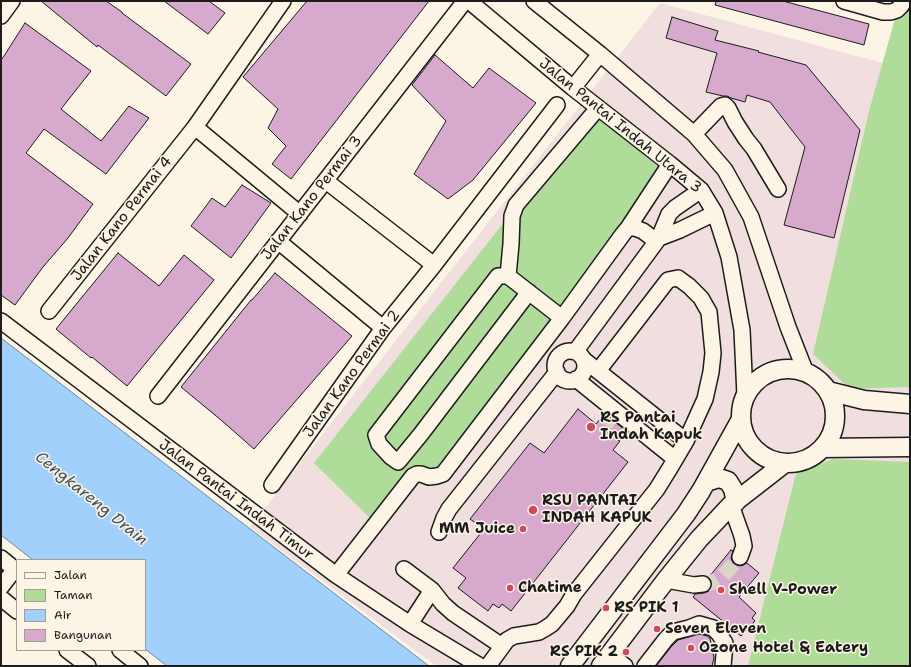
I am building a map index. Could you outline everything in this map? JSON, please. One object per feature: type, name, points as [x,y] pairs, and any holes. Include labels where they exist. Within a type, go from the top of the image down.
[{"type":"main road","points":[[789,369],[806,373],[818,380],[828,391],[834,405],[834,420],[831,435],[822,448],[812,456],[799,462],[785,463],[768,459],[754,450],[744,435],[741,419],[745,396],[756,382],[771,372],[789,369]]},
{"type":"main road","points":[[828,391],[864,400],[910,404]]},
{"type":"main road","points":[[570,666],[686,514],[706,482],[741,419]]},
{"type":"main road","points":[[822,448],[910,446]]},
{"type":"main road","points":[[606,661],[666,580],[699,539],[733,504],[785,463]]},
{"type":"main road","points":[[706,482],[718,478],[728,481],[733,489],[733,504]]},
{"type":"street","points":[[1,16],[12,1]]},
{"type":"street","name":"Jalan Kano Permai 4","points":[[49,311],[195,126],[283,1]]},
{"type":"street","name":"Jalan Kano Permai 3","points":[[158,396],[466,1]]},
{"type":"street","name":"Jalan Pantai Indah Utara 3","points":[[469,1],[573,88],[701,190],[715,213],[730,257],[742,330],[745,396]]},
{"type":"street","points":[[534,1],[600,54],[694,134],[725,170],[751,217],[788,327],[806,373]]},
{"type":"street","points":[[844,1],[883,12],[897,10],[904,1]]},
{"type":"street","points":[[573,88],[600,54]]},
{"type":"street","name":"Jalan Kano Permai 2","points":[[272,485],[383,328],[434,265],[557,105]]},
{"type":"street","points":[[694,134],[721,106],[725,105],[746,139],[754,148],[778,189]]},
{"type":"street","points":[[508,276],[512,216],[516,205],[598,108]]},
{"type":"street","points":[[195,126],[300,214]]},
{"type":"street","points":[[336,576],[413,476],[421,474],[428,477],[443,474],[562,318],[628,228],[670,164]]},
{"type":"street","points":[[326,181],[434,265]]},
{"type":"street","points":[[579,356],[658,240],[669,214],[701,190]]},
{"type":"street","points":[[658,240],[715,213]]},
{"type":"street","points":[[628,228],[643,231],[658,240]]},
{"type":"street","points":[[278,241],[383,328]]},
{"type":"street","points":[[413,476],[386,453],[379,444],[376,435],[498,276],[508,276],[562,318]]},
{"type":"street","points":[[482,666],[491,645],[514,636],[539,632],[552,624],[657,489],[686,441],[705,399],[711,372],[713,353],[710,312],[701,298],[689,286],[678,278],[668,280],[598,371]]},
{"type":"street","points":[[398,462],[529,292]]},
{"type":"street","name":"Jalan Pantai Indah Timur","points":[[1,321],[336,576],[410,624],[482,666]]},
{"type":"street","points":[[673,464],[555,367],[559,356],[569,351],[579,356],[686,441]]},
{"type":"street","points":[[439,532],[449,509],[566,377],[581,376],[585,365],[579,356]]},
{"type":"street","points":[[566,377],[575,391],[604,414]]},
{"type":"street","points":[[624,430],[673,464]]},
{"type":"street","points":[[733,504],[744,546],[740,557]]},
{"type":"street","points":[[1,558],[16,570],[1,587]]},
{"type":"street","points":[[404,569],[432,590],[443,604],[453,613],[497,643]]},
{"type":"street","points":[[666,580],[694,585],[703,584]]},
{"type":"street","points":[[410,624],[432,590]]},
{"type":"street","points":[[1,598],[16,610]]},
{"type":"street","points":[[645,666],[673,632],[698,624],[713,628],[725,643],[723,666]]},
{"type":"street","points":[[68,651],[88,666]]},
{"type":"street","points":[[121,651],[140,666]]},
{"type":"street","points":[[606,661],[625,666]]},
{"type":"shaded area","points":[[660,3],[901,68],[910,185],[910,666],[436,666],[250,527]]},
{"type":"green space","points":[[900,1],[910,1],[910,387],[850,389],[813,354],[869,111]]},
{"type":"green space","points":[[591,112],[667,174],[432,473],[415,469],[371,519],[314,463]]},
{"type":"green space","points":[[833,459],[910,462],[910,666],[748,666],[796,473]]},
{"type":"water","name":"Cengkareng Drain","points":[[1,338],[429,666],[167,666],[146,650],[146,559],[32,559],[1,535]]},
{"type":"building","points":[[41,1],[106,1],[191,64],[166,96],[98,45],[97,47]]},
{"type":"building","points":[[164,1],[209,1],[225,13],[208,34]]},
{"type":"building","points":[[307,1],[429,1],[291,179],[272,164],[286,146],[268,128],[278,109],[243,77]]},
{"type":"building","points":[[716,1],[783,1],[869,24],[864,45],[715,5]]},
{"type":"building","points":[[672,17],[718,31],[715,40],[806,65],[860,130],[834,238],[784,225],[805,147],[770,102],[747,95],[745,102],[727,96],[706,92],[717,53],[666,38]]},
{"type":"building","points":[[25,23],[91,71],[61,109],[101,141],[129,106],[149,118],[106,174],[44,129],[26,153],[93,204],[15,305],[1,295],[1,60]]},
{"type":"building","points":[[435,55],[473,88],[489,68],[536,103],[473,180],[448,199],[414,174],[446,121],[412,85]]},
{"type":"building","points":[[242,185],[271,203],[231,258],[191,226],[212,198],[225,207]]},
{"type":"building","points":[[118,253],[159,286],[184,255],[214,280],[127,386],[56,329]]},
{"type":"building","points":[[275,273],[352,336],[254,449],[181,387],[251,300]]},
{"type":"building","points":[[578,409],[596,424],[604,414],[624,429],[616,439],[620,441],[613,450],[628,462],[511,611],[502,604],[499,608],[493,604],[488,611],[458,588],[466,578],[453,568],[484,529],[470,519],[530,443],[544,453]]},
{"type":"building","name":"Shell V-Power","points":[[731,550],[733,551],[731,558],[733,563],[741,566],[747,563],[759,573],[739,597],[756,613],[752,618],[755,621],[741,636],[693,597],[695,594],[709,591],[712,583],[709,577]]},
{"type":"building","name":"Ozone Hotel & Eatery","points":[[699,634],[710,638],[714,658],[712,666],[656,666],[678,640]]},
{"type":"tunnel","points":[[604,414],[624,430]]},
{"type":"tunnel","points":[[703,584],[711,583],[723,576],[740,557]]},
{"type":"place","name":"RS Pantai Indah Kapuk","points":[[591,427]]},
{"type":"place","name":"RSU PANTAI INDAH KAPUK","points":[[533,510]]},
{"type":"place","name":"MM Juice","points":[[523,529]]},
{"type":"place","name":"Chatime","points":[[510,588]]},
{"type":"place","name":"Shell V-Power","points":[[721,590]]},
{"type":"place","name":"RS PIK 1","points":[[606,608]]},
{"type":"place","name":"Seven Eleven","points":[[657,629]]},
{"type":"place","name":"Ozone Hotel & Eatery","points":[[691,648]]},
{"type":"place","name":"RS PIK 2","points":[[626,652]]}]
